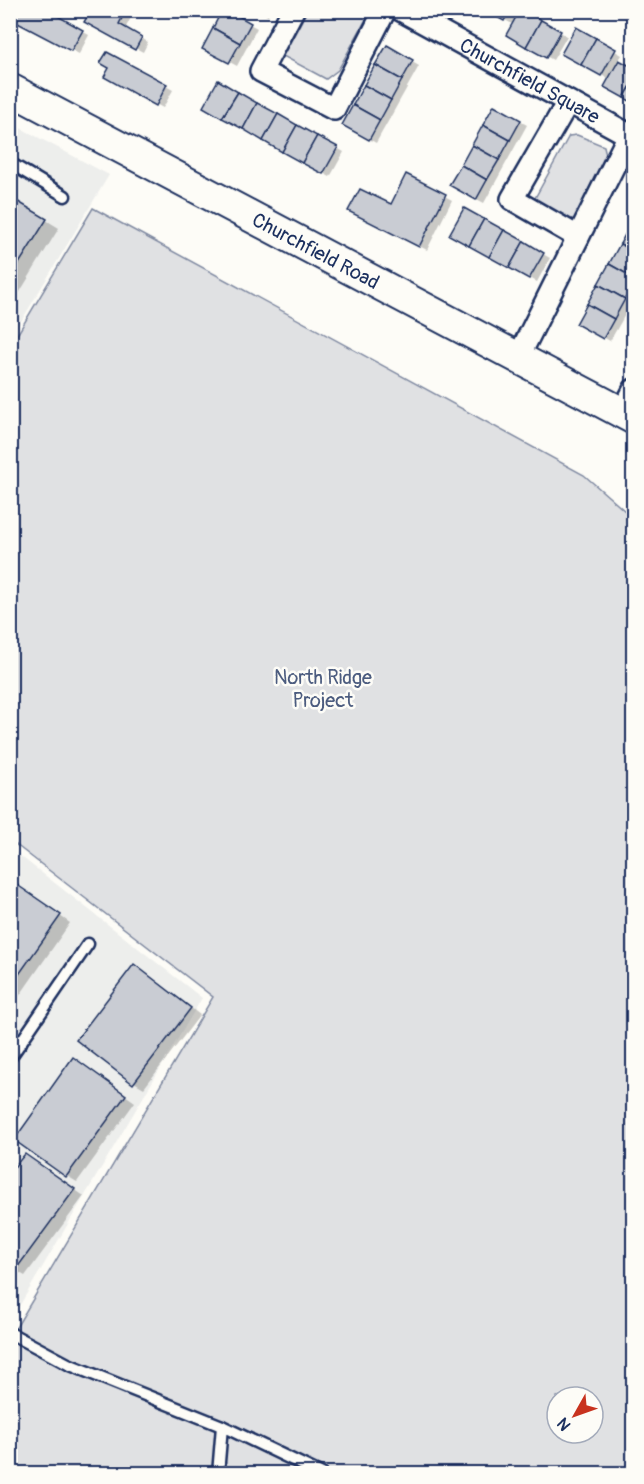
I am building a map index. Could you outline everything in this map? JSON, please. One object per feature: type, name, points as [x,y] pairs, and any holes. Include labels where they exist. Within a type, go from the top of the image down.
[{"type":"street","points":[[292,10],[261,71],[334,109],[385,10]]},
{"type":"street","name":"Churchfield Square","points":[[401,10],[629,135],[518,358]]},
{"type":"street","name":"Churchfield Road","points":[[10,89],[518,358],[630,407]]},
{"type":"street","points":[[568,102],[512,199],[578,237]]},
{"type":"lane","points":[[10,163],[65,196]]},
{"type":"lane","points":[[10,1058],[88,945]]},
{"type":"lane","points":[[10,1036],[21,1043]]},
{"type":"lane","points":[[10,1333],[68,1364],[222,1426],[322,1473]]},
{"type":"lane","points":[[218,1473],[222,1426]]},
{"type":"shaded area","points":[[11,123],[109,175],[11,338]]},
{"type":"shaded area","points":[[10,848],[202,998],[11,1320],[10,1319]]},
{"type":"green space","points":[[307,11],[366,11],[365,21],[338,70],[326,79],[283,56]]},
{"type":"green space","points":[[577,135],[604,146],[606,155],[574,219],[562,221],[538,205],[535,198],[569,136]]},
{"type":"green space","name":"North Ridge Project","points":[[93,208],[584,475],[633,518],[633,1473],[11,1473],[11,1336],[213,997],[11,841],[11,345]]},
{"type":"building","points":[[10,10],[47,10],[83,30],[71,51],[10,19]]},
{"type":"building","points":[[91,10],[126,10],[119,24],[142,37],[135,50],[84,22]]},
{"type":"building","points":[[222,10],[228,10],[251,23],[240,43],[213,28]]},
{"type":"building","points":[[484,10],[510,10],[504,21]]},
{"type":"building","points":[[520,10],[525,10],[541,20],[526,47],[506,35]]},
{"type":"building","points":[[541,20],[561,31],[546,58],[526,47]]},
{"type":"building","points":[[576,27],[596,38],[581,65],[561,54]]},
{"type":"building","points":[[213,28],[240,43],[229,63],[202,49]]},
{"type":"building","points":[[596,38],[616,49],[601,76],[581,65]]},
{"type":"building","points":[[387,45],[413,60],[402,80],[375,65]]},
{"type":"building","points":[[107,52],[167,84],[156,106],[104,77],[109,68],[100,63]]},
{"type":"building","points":[[619,60],[634,68],[634,81],[624,98],[604,87]]},
{"type":"building","points":[[375,65],[402,80],[391,100],[364,85]]},
{"type":"building","points":[[218,80],[238,92],[222,118],[203,107]]},
{"type":"building","points":[[634,81],[634,103],[624,98]]},
{"type":"building","points":[[364,85],[391,100],[380,120],[353,105]]},
{"type":"building","points":[[238,92],[257,103],[243,129],[222,118]]},
{"type":"building","points":[[257,103],[278,114],[263,141],[243,129]]},
{"type":"building","points":[[353,105],[380,120],[369,140],[342,125]]},
{"type":"building","points":[[494,105],[521,120],[510,140],[483,125]]},
{"type":"building","points":[[278,114],[297,125],[282,152],[263,141]]},
{"type":"building","points":[[297,125],[317,136],[302,163],[282,152]]},
{"type":"building","points":[[483,125],[510,140],[499,160],[472,145]]},
{"type":"building","points":[[317,136],[338,147],[323,174],[302,163]]},
{"type":"building","points":[[472,145],[499,160],[487,180],[461,165]]},
{"type":"building","points":[[461,165],[487,180],[476,200],[449,185]]},
{"type":"building","points":[[406,174],[446,194],[419,247],[348,211],[360,189],[391,204]]},
{"type":"building","points":[[10,197],[47,219],[10,278]]},
{"type":"building","points":[[464,208],[484,219],[469,246],[449,235]]},
{"type":"building","points":[[484,219],[504,230],[489,257],[469,246]]},
{"type":"building","points":[[631,224],[634,225],[634,251],[620,244]]},
{"type":"building","points":[[504,230],[524,241],[509,268],[489,257]]},
{"type":"building","points":[[524,241],[544,253],[529,279],[509,268]]},
{"type":"building","points":[[620,244],[634,251],[634,278],[609,264]]},
{"type":"building","points":[[609,264],[634,278],[625,299],[598,284]]},
{"type":"building","points":[[598,284],[625,299],[614,319],[587,304]]},
{"type":"building","points":[[587,304],[614,319],[603,339],[576,324]]},
{"type":"building","points":[[10,880],[61,915],[10,987]]},
{"type":"building","points":[[134,964],[191,1008],[133,1084],[76,1040]]},
{"type":"building","points":[[73,1057],[126,1095],[66,1177],[14,1140]]},
{"type":"building","points":[[25,1154],[75,1189],[14,1272],[10,1269],[10,1172]]}]
